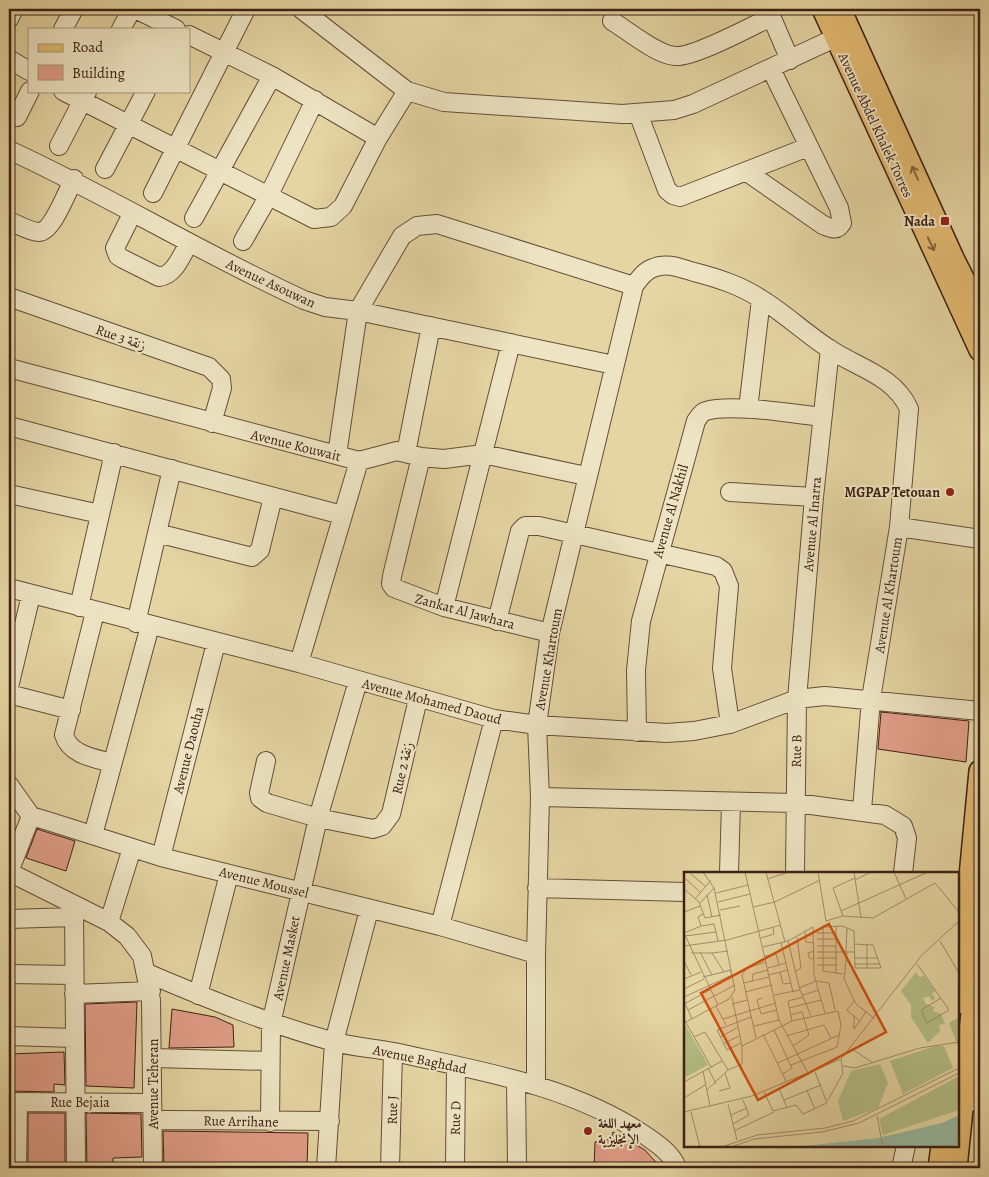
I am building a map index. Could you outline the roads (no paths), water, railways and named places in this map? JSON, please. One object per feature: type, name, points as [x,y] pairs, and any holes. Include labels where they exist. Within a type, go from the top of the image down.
[{"type":"main road","name":"Avenue Abdel Khalek Torres","points":[[823,9],[843,34],[979,308]]},
{"type":"main road","name":"Avenue Abdel Khalek Torres","points":[[840,9],[843,34],[980,350]]},
{"type":"main road","points":[[956,1168],[967,1101],[978,981],[967,941],[962,903],[980,771]]},
{"type":"main road","points":[[959,996],[967,941]]},
{"type":"main road","points":[[938,1168],[942,1147]]},
{"type":"street","points":[[9,19],[14,9]]},
{"type":"street","points":[[64,28],[74,9]]},
{"type":"street","points":[[122,28],[133,9],[174,28]]},
{"type":"street","points":[[153,193],[174,148],[246,9]]},
{"type":"street","points":[[301,9],[407,91],[444,102],[638,113],[674,110],[693,104],[843,34]]},
{"type":"street","points":[[612,21],[662,52],[675,56],[696,51],[770,13],[790,60]]},
{"type":"street","points":[[190,36],[224,54],[272,76],[378,138]]},
{"type":"street","points":[[9,59],[28,70]]},
{"type":"street","points":[[747,172],[823,225],[834,230],[842,224],[839,208],[771,69]]},
{"type":"street","points":[[194,218],[272,76]]},
{"type":"street","points":[[66,92],[84,97],[128,125],[314,219],[331,217],[343,206],[378,138],[407,91]]},
{"type":"street","points":[[17,117],[30,92]]},
{"type":"street","points":[[105,169],[145,92]]},
{"type":"street","points":[[58,146],[84,97]]},
{"type":"street","points":[[243,241],[268,197],[315,100]]},
{"type":"street","points":[[638,113],[667,190],[673,195],[680,197],[808,147]]},
{"type":"street","name":"Avenue Asouwan","points":[[9,150],[74,179],[132,214],[304,300],[325,307],[358,311],[614,365]]},
{"type":"street","points":[[9,221],[37,232],[44,230],[51,224],[74,179]]},
{"type":"street","points":[[132,214],[115,248],[118,256],[123,259],[159,277],[165,276],[171,273],[189,243]]},
{"type":"street","points":[[337,455],[358,311],[402,236],[417,226],[426,223],[437,224],[634,286],[648,270],[670,265],[735,285],[761,299],[830,350]]},
{"type":"street","name":"Avenue Khartoum","points":[[536,1084],[536,954],[540,797],[537,725],[550,633],[575,534],[586,476],[634,286]]},
{"type":"street","name":"Rue 3 زنقة","points":[[9,297],[209,367],[221,379],[222,388],[212,423]]},
{"type":"street","points":[[748,409],[761,299]]},
{"type":"street","points":[[414,455],[431,326]]},
{"type":"street","points":[[444,607],[511,343]]},
{"type":"street","name":"Avenue Al Khartoum","points":[[830,350],[893,385],[904,398],[909,409],[898,527],[871,699],[862,810]]},
{"type":"street","name":"Avenue Al Inarra","points":[[796,699],[814,497],[830,350]]},
{"type":"street","name":"Avenue Kouwait","points":[[9,368],[359,461],[384,453],[444,459],[483,454],[586,476]]},
{"type":"street","name":"Avenue Al Nakhil","points":[[637,732],[636,670],[638,642],[658,553],[696,421],[700,415],[711,410],[748,409],[822,417]]},
{"type":"street","points":[[9,426],[342,515]]},
{"type":"street","points":[[112,764],[79,753],[67,743],[64,735],[87,610],[100,514],[114,453]]},
{"type":"street","name":"Zankat Al Jawhara","points":[[414,455],[391,584],[398,591],[444,607],[550,633]]},
{"type":"street","points":[[299,663],[359,461]]},
{"type":"street","points":[[93,835],[112,764],[143,624],[157,533],[172,469]]},
{"type":"street","points":[[730,492],[814,497]]},
{"type":"street","points":[[9,494],[100,514]]},
{"type":"street","points":[[157,533],[252,557],[260,550],[273,497]]},
{"type":"street","points":[[497,621],[520,531],[525,526],[532,525],[575,534],[716,566],[728,578],[729,586],[722,647],[722,668],[730,724]]},
{"type":"street","points":[[898,527],[980,539]]},
{"type":"street","name":"Avenue Mohamed Daoud","points":[[9,588],[87,610],[299,663],[494,719],[537,725],[667,733],[730,724],[796,699],[825,696],[980,711]]},
{"type":"street","points":[[31,595],[9,684],[70,710]]},
{"type":"street","name":"Avenue Daouha","points":[[161,857],[216,643]]},
{"type":"street","name":"Avenue Masket","points":[[270,1122],[271,1024],[318,818],[358,681]]},
{"type":"street","name":"Rue 2 زنقة","points":[[318,818],[373,828],[382,826],[391,814],[418,698]]},
{"type":"street","name":"Rue B","points":[[795,872],[796,699]]},
{"type":"street","points":[[440,926],[494,719]]},
{"type":"street","points":[[266,761],[259,793],[263,801],[318,818]]},
{"type":"street","points":[[9,785],[31,816],[9,872]]},
{"type":"street","points":[[540,797],[731,803],[796,803],[862,810],[885,815],[903,826],[907,838],[902,872]]},
{"type":"street","points":[[729,872],[731,803]]},
{"type":"street","name":"Avenue Moussel","points":[[31,816],[161,857],[440,926],[536,954]]},
{"type":"street","points":[[109,922],[132,848]]},
{"type":"street","name":"Avenue Teheran","points":[[9,872],[74,912],[109,922],[127,936],[137,947],[147,973],[151,995],[153,1168]]},
{"type":"street","points":[[198,994],[229,874]]},
{"type":"street","points":[[537,888],[684,892]]},
{"type":"street","points":[[326,1168],[334,1042],[370,910]]},
{"type":"street","points":[[9,919],[74,912],[76,1168]]},
{"type":"street","name":"Avenue Baghdad","points":[[147,973],[271,1024],[334,1042],[393,1052],[536,1084],[584,1101],[630,1125],[665,1151],[677,1168]]},
{"type":"street","points":[[9,974],[74,975]]},
{"type":"street","points":[[74,994],[151,995]]},
{"type":"street","points":[[9,1036],[74,1038]]},
{"type":"street","name":"Rue J","points":[[390,1168],[393,1052]]},
{"type":"street","points":[[153,1058],[270,1061]]},
{"type":"street","name":"Rue D","points":[[455,1168],[456,1067]]},
{"type":"street","points":[[516,1080],[517,1168]]},
{"type":"street","points":[[13,1102],[17,1168]]},
{"type":"street","name":"Rue Bejaia","points":[[13,1102],[152,1103]]},
{"type":"street","name":"Rue Arrihane","points":[[153,1122],[162,1120],[330,1121]]},
{"type":"street","points":[[901,1168],[906,1147]]},
{"type":"place","name":"Nada","points":[[945,221]]},
{"type":"place","name":"MGPAP Tetouan","points":[[950,492]]},
{"type":"place","name":"معهد اللغة الإنجليزية","points":[[588,1131]]}]
